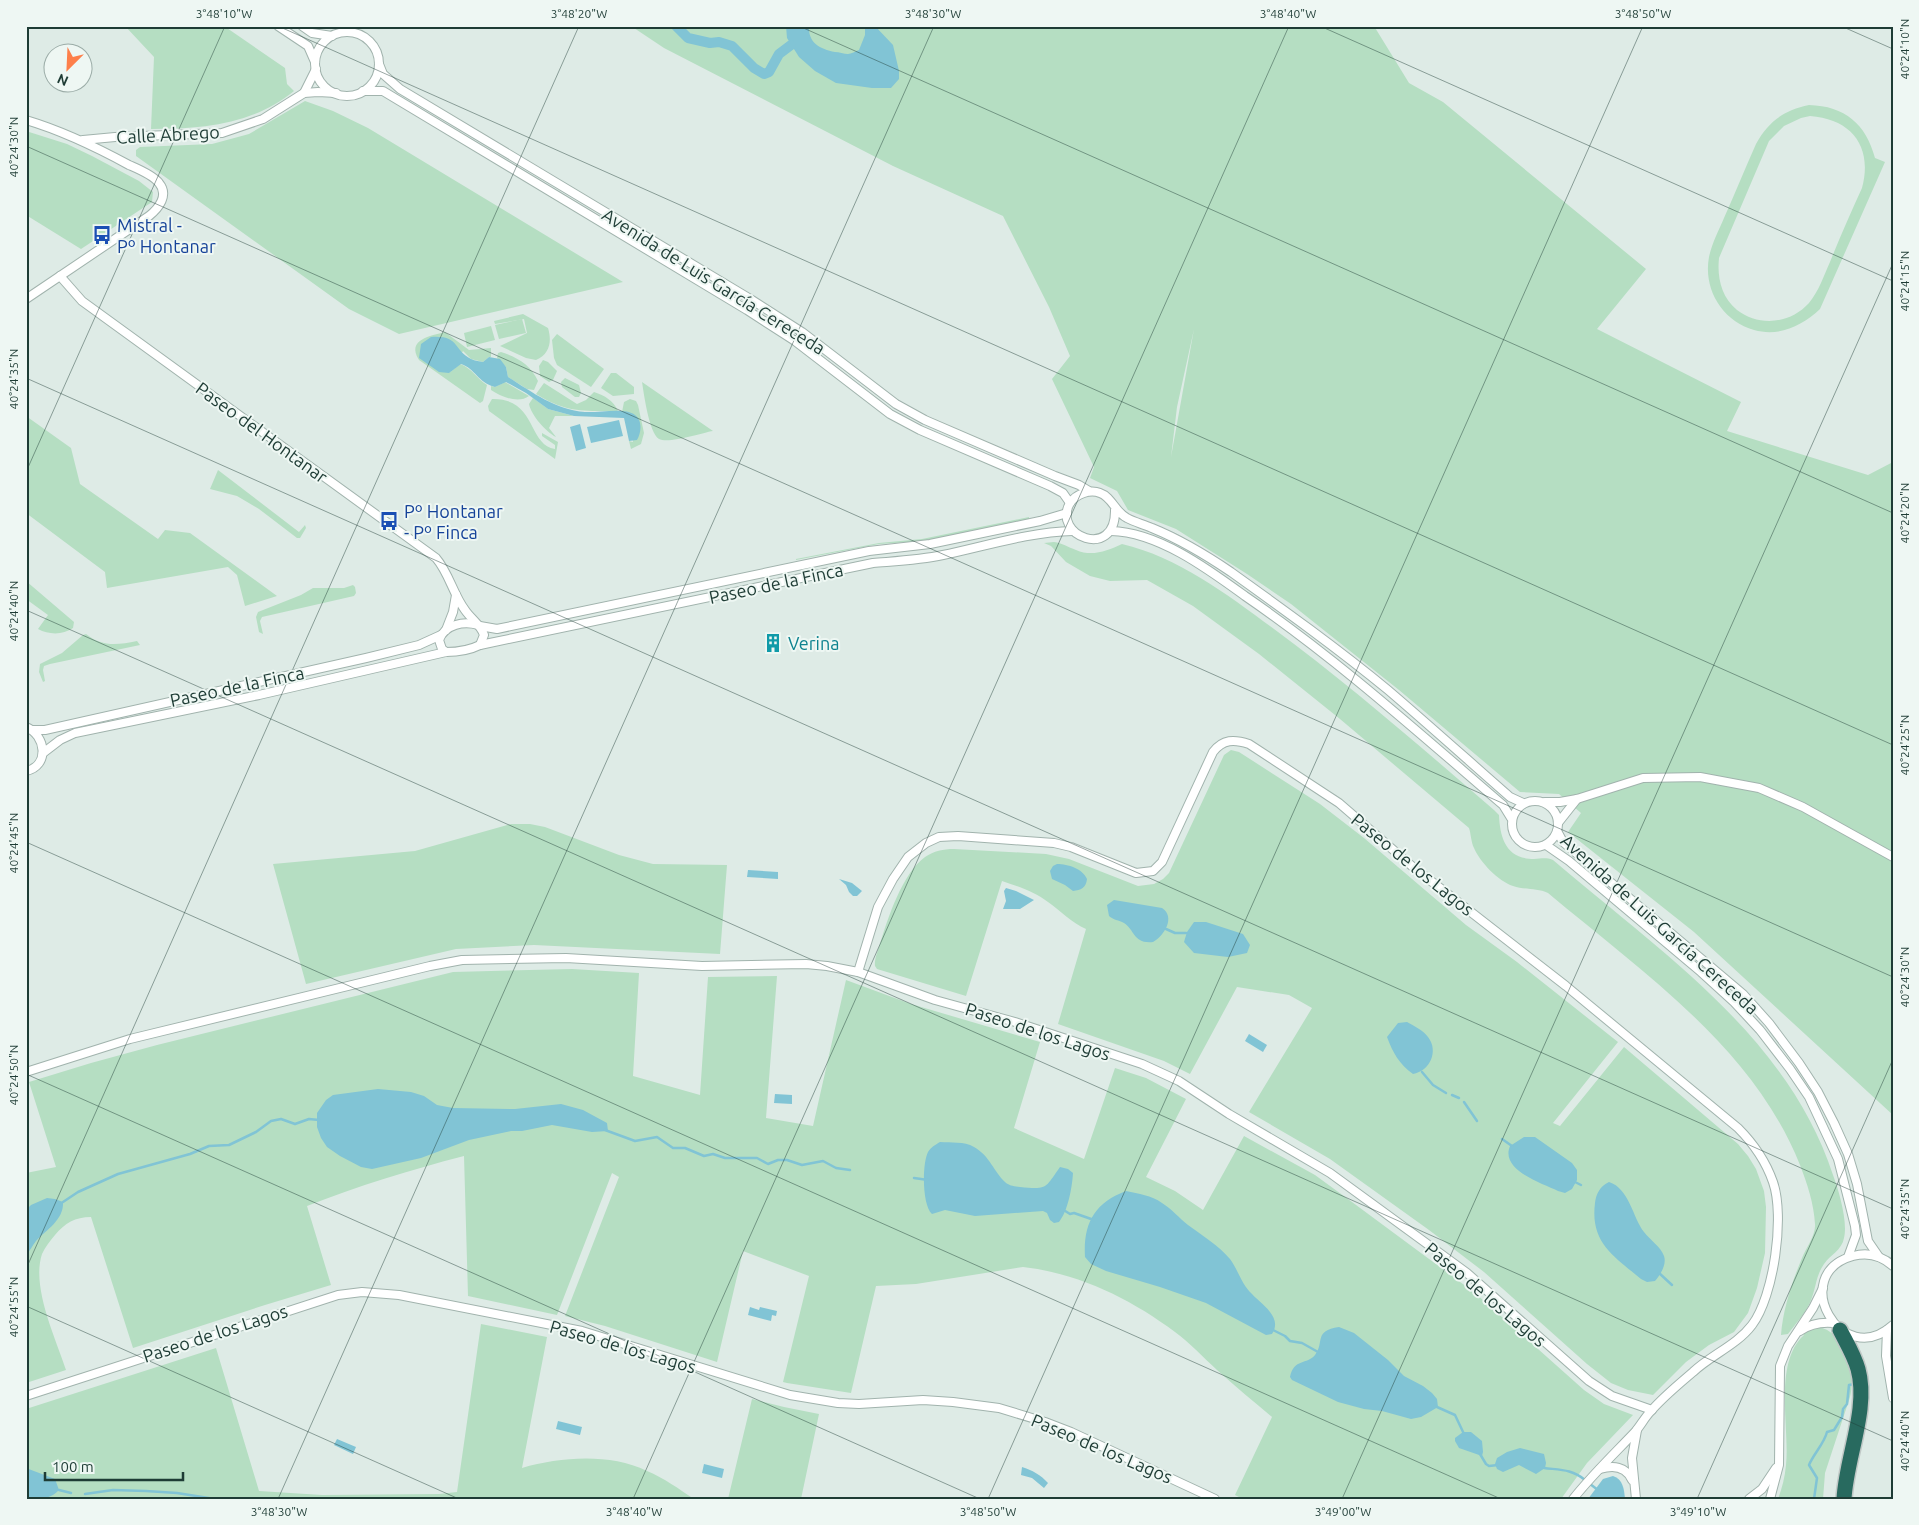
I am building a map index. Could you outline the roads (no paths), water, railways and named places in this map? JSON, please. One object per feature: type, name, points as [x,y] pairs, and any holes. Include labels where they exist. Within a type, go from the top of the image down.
[{"type":"highway","points":[[1837,1326],[1858,1369],[1860,1383],[1858,1414],[1844,1499]]},
{"type":"street","points":[[278,26],[308,46],[320,81],[336,93]]},
{"type":"street","points":[[302,26],[312,33],[332,36]]},
{"type":"street","points":[[344,32],[363,36],[373,45],[379,64],[376,77],[368,88],[350,95],[318,92],[304,93],[316,65],[318,50],[332,36],[344,32]]},
{"type":"street","name":"Avenida de Luis García Cereceda","points":[[379,64],[383,74],[400,89],[752,300],[802,332],[896,404],[925,420],[1079,485],[1089,491]]},
{"type":"street","name":"Avenida de Luis García Cereceda","points":[[363,91],[383,91],[747,310],[795,341],[890,414],[920,430],[1050,486],[1063,493],[1070,503]]},
{"type":"street","name":"Calle Abrego","points":[[26,120],[83,140],[222,133],[263,119],[304,93]]},
{"type":"street","points":[[26,299],[149,216],[160,205],[163,196],[159,183],[140,170],[83,140]]},
{"type":"street","name":"Paseo del Hontanar","points":[[60,276],[82,301],[436,558],[466,611],[479,626]]},
{"type":"street","points":[[1116,510],[1116,521],[1111,530],[1102,537],[1092,540],[1081,538],[1068,523],[1067,513],[1070,503],[1078,495],[1089,491],[1101,493],[1110,500],[1116,510],[1129,519],[1185,543],[1282,608],[1388,690],[1510,797],[1523,803]]},
{"type":"street","name":"Paseo de la Finca","points":[[28,727],[45,730],[366,658],[419,645],[463,623],[497,628],[869,551],[930,544],[1040,521],[1067,513]]},
{"type":"street","points":[[1111,530],[1128,531],[1180,554],[1216,575],[1276,617],[1381,699],[1503,806],[1511,818],[1512,832],[1520,843],[1533,848],[1546,845],[1553,839],[1557,831],[1558,822],[1554,811],[1545,802]]},
{"type":"street","name":"Paseo de la Finca","points":[[26,771],[30,771],[39,763],[43,753],[60,740],[74,734],[249,697],[446,652],[456,652],[480,645],[865,564],[941,556],[1043,533],[1073,531]]},
{"type":"street","points":[[446,652],[440,644],[453,612],[456,595]]},
{"type":"street","points":[[479,626],[484,635],[480,645]]},
{"type":"street","points":[[28,727],[39,736],[43,744],[43,753]]},
{"type":"street","name":"Paseo de los Lagos","points":[[858,972],[878,907],[885,893],[908,857],[926,843],[939,837],[958,836],[1034,840],[1071,847],[1136,874],[1153,871],[1162,862],[1217,747],[1232,739],[1249,744],[1339,804],[1413,867],[1566,986],[1738,1128],[1748,1137],[1759,1153],[1773,1180],[1777,1218],[1776,1246],[1772,1271],[1762,1306],[1756,1318],[1746,1332],[1695,1370],[1652,1410],[1637,1430],[1598,1469],[1573,1499]]},
{"type":"street","points":[[1511,818],[1523,803],[1534,800],[1560,802],[1577,799],[1643,778],[1700,776],[1759,788],[1803,807],[1893,857]]},
{"type":"street","points":[[1558,822],[1577,799]]},
{"type":"street","name":"Avenida de Luis García Cereceda","points":[[1557,831],[1564,842],[1742,994],[1769,1024],[1799,1063],[1826,1107],[1848,1154],[1857,1184],[1868,1241],[1878,1257]]},
{"type":"street","name":"Avenida de Luis García Cereceda","points":[[1546,845],[1569,861],[1734,1002],[1790,1069],[1808,1097],[1838,1159],[1856,1235],[1848,1257]]},
{"type":"street","name":"Paseo de los Lagos","points":[[26,1072],[130,1039],[430,966],[462,960],[566,958],[702,966],[806,964],[858,972],[935,1000],[1015,1022],[1142,1064],[1179,1081],[1229,1114],[1330,1173],[1459,1267],[1600,1390],[1652,1410]]},
{"type":"street","points":[[1770,1499],[1779,1465],[1780,1366],[1788,1346],[1813,1308],[1829,1273],[1841,1261],[1848,1257],[1868,1254],[1878,1257],[1893,1266]]},
{"type":"street","points":[[1823,1288],[1822,1295],[1825,1310],[1837,1326],[1852,1335],[1864,1337],[1876,1335],[1890,1328]]},
{"type":"street","name":"Paseo de los Lagos","points":[[26,1396],[338,1295],[362,1292],[399,1295],[582,1332],[790,1395],[817,1401],[859,1404],[923,1400],[953,1402],[1006,1410],[1064,1429],[1215,1499]]},
{"type":"street","points":[[1796,1334],[1805,1327],[1815,1324],[1837,1326]]},
{"type":"street","points":[[1890,1328],[1886,1356],[1893,1398]]},
{"type":"street","name":"Paseo de los Lagos","points":[[1636,1499],[1632,1458],[1637,1430]]},
{"type":"street","points":[[1753,1498],[1779,1465]]},
{"type":"street","points":[[1598,1469],[1606,1467],[1621,1468],[1630,1476],[1634,1484]]},
{"type":"water","points":[[786,26],[809,26],[809,32],[813,41],[820,47],[848,54],[859,50],[865,35],[865,26],[875,26],[893,45],[899,79],[891,88],[872,88],[836,83],[815,71],[799,57],[787,38]]},
{"type":"water","points":[[431,337],[447,338],[473,360],[483,362],[489,357],[500,359],[506,367],[508,377],[535,394],[564,408],[585,412],[625,411],[631,413],[639,420],[640,434],[637,440],[629,441],[624,418],[574,416],[548,409],[526,393],[506,382],[495,387],[489,385],[461,364],[449,373],[439,372],[419,358],[421,344]]},
{"type":"water","points":[[619,420],[623,436],[591,443],[587,427]]},
{"type":"water","points":[[580,424],[586,448],[576,451],[570,427]]},
{"type":"water","points":[[1057,864],[1070,866],[1082,872],[1087,879],[1084,886],[1073,891],[1052,879],[1050,871]]},
{"type":"water","points":[[748,870],[778,872],[778,879],[747,877]]},
{"type":"water","points":[[839,879],[852,883],[862,891],[857,896],[853,896],[846,885]]},
{"type":"water","points":[[1006,888],[1034,900],[1020,909],[1003,909],[1006,901],[1004,891]]},
{"type":"water","points":[[1114,900],[1162,908],[1168,916],[1167,926],[1153,942],[1142,941],[1135,936],[1128,926],[1109,916],[1107,905]]},
{"type":"water","points":[[1194,922],[1206,922],[1243,934],[1250,945],[1247,953],[1228,957],[1194,953],[1184,942],[1187,932]]},
{"type":"water","points":[[1407,1022],[1426,1035],[1433,1048],[1433,1054],[1428,1065],[1413,1074],[1397,1058],[1387,1037],[1398,1023]]},
{"type":"water","points":[[1249,1034],[1267,1045],[1263,1052],[1245,1041]]},
{"type":"water","points":[[378,1089],[411,1092],[424,1096],[437,1105],[453,1108],[515,1109],[561,1104],[583,1110],[607,1123],[608,1131],[592,1132],[552,1125],[469,1140],[421,1158],[372,1169],[361,1167],[327,1147],[317,1127],[317,1113],[326,1100],[333,1095]]},
{"type":"water","points":[[775,1094],[792,1095],[792,1104],[774,1103]]},
{"type":"water","points":[[1524,1137],[1535,1137],[1572,1163],[1577,1170],[1577,1180],[1572,1189],[1565,1193],[1558,1191],[1533,1180],[1516,1169],[1508,1154],[1510,1146]]},
{"type":"water","points":[[940,1142],[962,1143],[974,1147],[988,1159],[1005,1182],[1014,1186],[1041,1188],[1048,1183],[1060,1167],[1068,1169],[1073,1173],[1069,1199],[1065,1212],[1059,1222],[1054,1223],[1050,1220],[1047,1213],[1043,1211],[975,1216],[945,1210],[932,1214],[926,1202],[924,1184],[925,1165],[928,1152]]},
{"type":"water","points":[[1609,1182],[1621,1190],[1644,1232],[1663,1253],[1665,1259],[1664,1266],[1655,1281],[1647,1282],[1641,1279],[1613,1255],[1600,1239],[1594,1217],[1596,1196],[1603,1186]]},
{"type":"water","points":[[1126,1191],[1158,1200],[1225,1254],[1233,1263],[1249,1290],[1273,1317],[1275,1328],[1272,1334],[1266,1335],[1206,1303],[1106,1271],[1091,1264],[1085,1257],[1085,1245],[1086,1234],[1093,1216],[1098,1208]]},
{"type":"water","points":[[47,1198],[63,1202],[61,1214],[26,1255],[26,1210],[31,1205]]},
{"type":"water","points":[[750,1307],[759,1310],[760,1307],[777,1311],[776,1316],[772,1315],[771,1321],[748,1315]]},
{"type":"water","points":[[1339,1327],[1354,1333],[1388,1360],[1404,1376],[1432,1393],[1437,1399],[1438,1407],[1421,1417],[1411,1419],[1338,1402],[1292,1380],[1290,1377],[1294,1367],[1315,1355],[1323,1334],[1326,1331]]},
{"type":"water","points":[[558,1421],[582,1427],[580,1435],[556,1429]]},
{"type":"water","points":[[1463,1432],[1471,1432],[1482,1441],[1482,1456],[1459,1448],[1455,1438]]},
{"type":"water","points":[[337,1439],[356,1447],[353,1454],[334,1445]]},
{"type":"water","points":[[1520,1448],[1544,1454],[1545,1468],[1536,1474],[1519,1465],[1503,1472],[1497,1469],[1495,1464],[1497,1458],[1507,1452]]},
{"type":"water","points":[[704,1464],[724,1469],[722,1478],[702,1473]]},
{"type":"water","points":[[1022,1467],[1036,1473],[1048,1483],[1044,1488],[1032,1478],[1021,1475]]},
{"type":"water","points":[[26,1468],[55,1479],[59,1490],[52,1496],[26,1499]]},
{"type":"water","points":[[1613,1476],[1621,1482],[1625,1499],[1588,1499],[1603,1479]]},
{"type":"waterway","points":[[676,26],[688,38],[710,43],[719,42],[732,46],[754,68],[764,74],[769,72],[779,54],[791,45]]},
{"type":"waterway","points":[[1166,929],[1175,933],[1186,933]]},
{"type":"waterway","points":[[1422,1072],[1433,1085],[1446,1093]]},
{"type":"waterway","points":[[1452,1095],[1459,1098]]},
{"type":"waterway","points":[[1464,1102],[1477,1121]]},
{"type":"waterway","points":[[63,1202],[78,1192],[118,1174],[190,1154],[209,1146],[229,1145],[256,1132],[271,1121],[281,1119],[295,1124],[309,1119],[319,1120]]},
{"type":"waterway","points":[[605,1130],[635,1141],[657,1137],[673,1148],[685,1148],[704,1156],[713,1154],[725,1158],[757,1158],[768,1164],[778,1160],[787,1160],[802,1165],[823,1161],[836,1168],[850,1170]]},
{"type":"waterway","points":[[1502,1139],[1512,1146]]},
{"type":"waterway","points":[[914,1178],[928,1180]]},
{"type":"waterway","points":[[1573,1181],[1581,1185]]},
{"type":"waterway","points":[[1062,1209],[1070,1214],[1074,1213],[1094,1220]]},
{"type":"waterway","points":[[1659,1273],[1672,1285]]},
{"type":"waterway","points":[[1273,1330],[1290,1341],[1302,1343],[1318,1352]]},
{"type":"waterway","points":[[1814,1499],[1817,1478],[1809,1465],[1824,1441],[1827,1432],[1834,1430],[1842,1417],[1843,1409],[1847,1404],[1849,1385],[1854,1384]]},
{"type":"waterway","points":[[1437,1407],[1455,1415],[1464,1434]]},
{"type":"waterway","points":[[1480,1454],[1489,1466],[1498,1465]]},
{"type":"waterway","points":[[1544,1468],[1571,1472],[1585,1480]]},
{"type":"waterway","points":[[1590,1484],[1598,1490]]},
{"type":"waterway","points":[[59,1490],[71,1493]]},
{"type":"waterway","points":[[85,1494],[113,1490],[146,1491],[177,1493],[215,1499]]},
{"type":"place","name":"Mistral - Pº Hontanar","points":[[102,235]]},
{"type":"place","name":"Pº Hontanar - Pº Finca","points":[[389,521]]},
{"type":"place","name":"Verina","points":[[773,643]]}]
